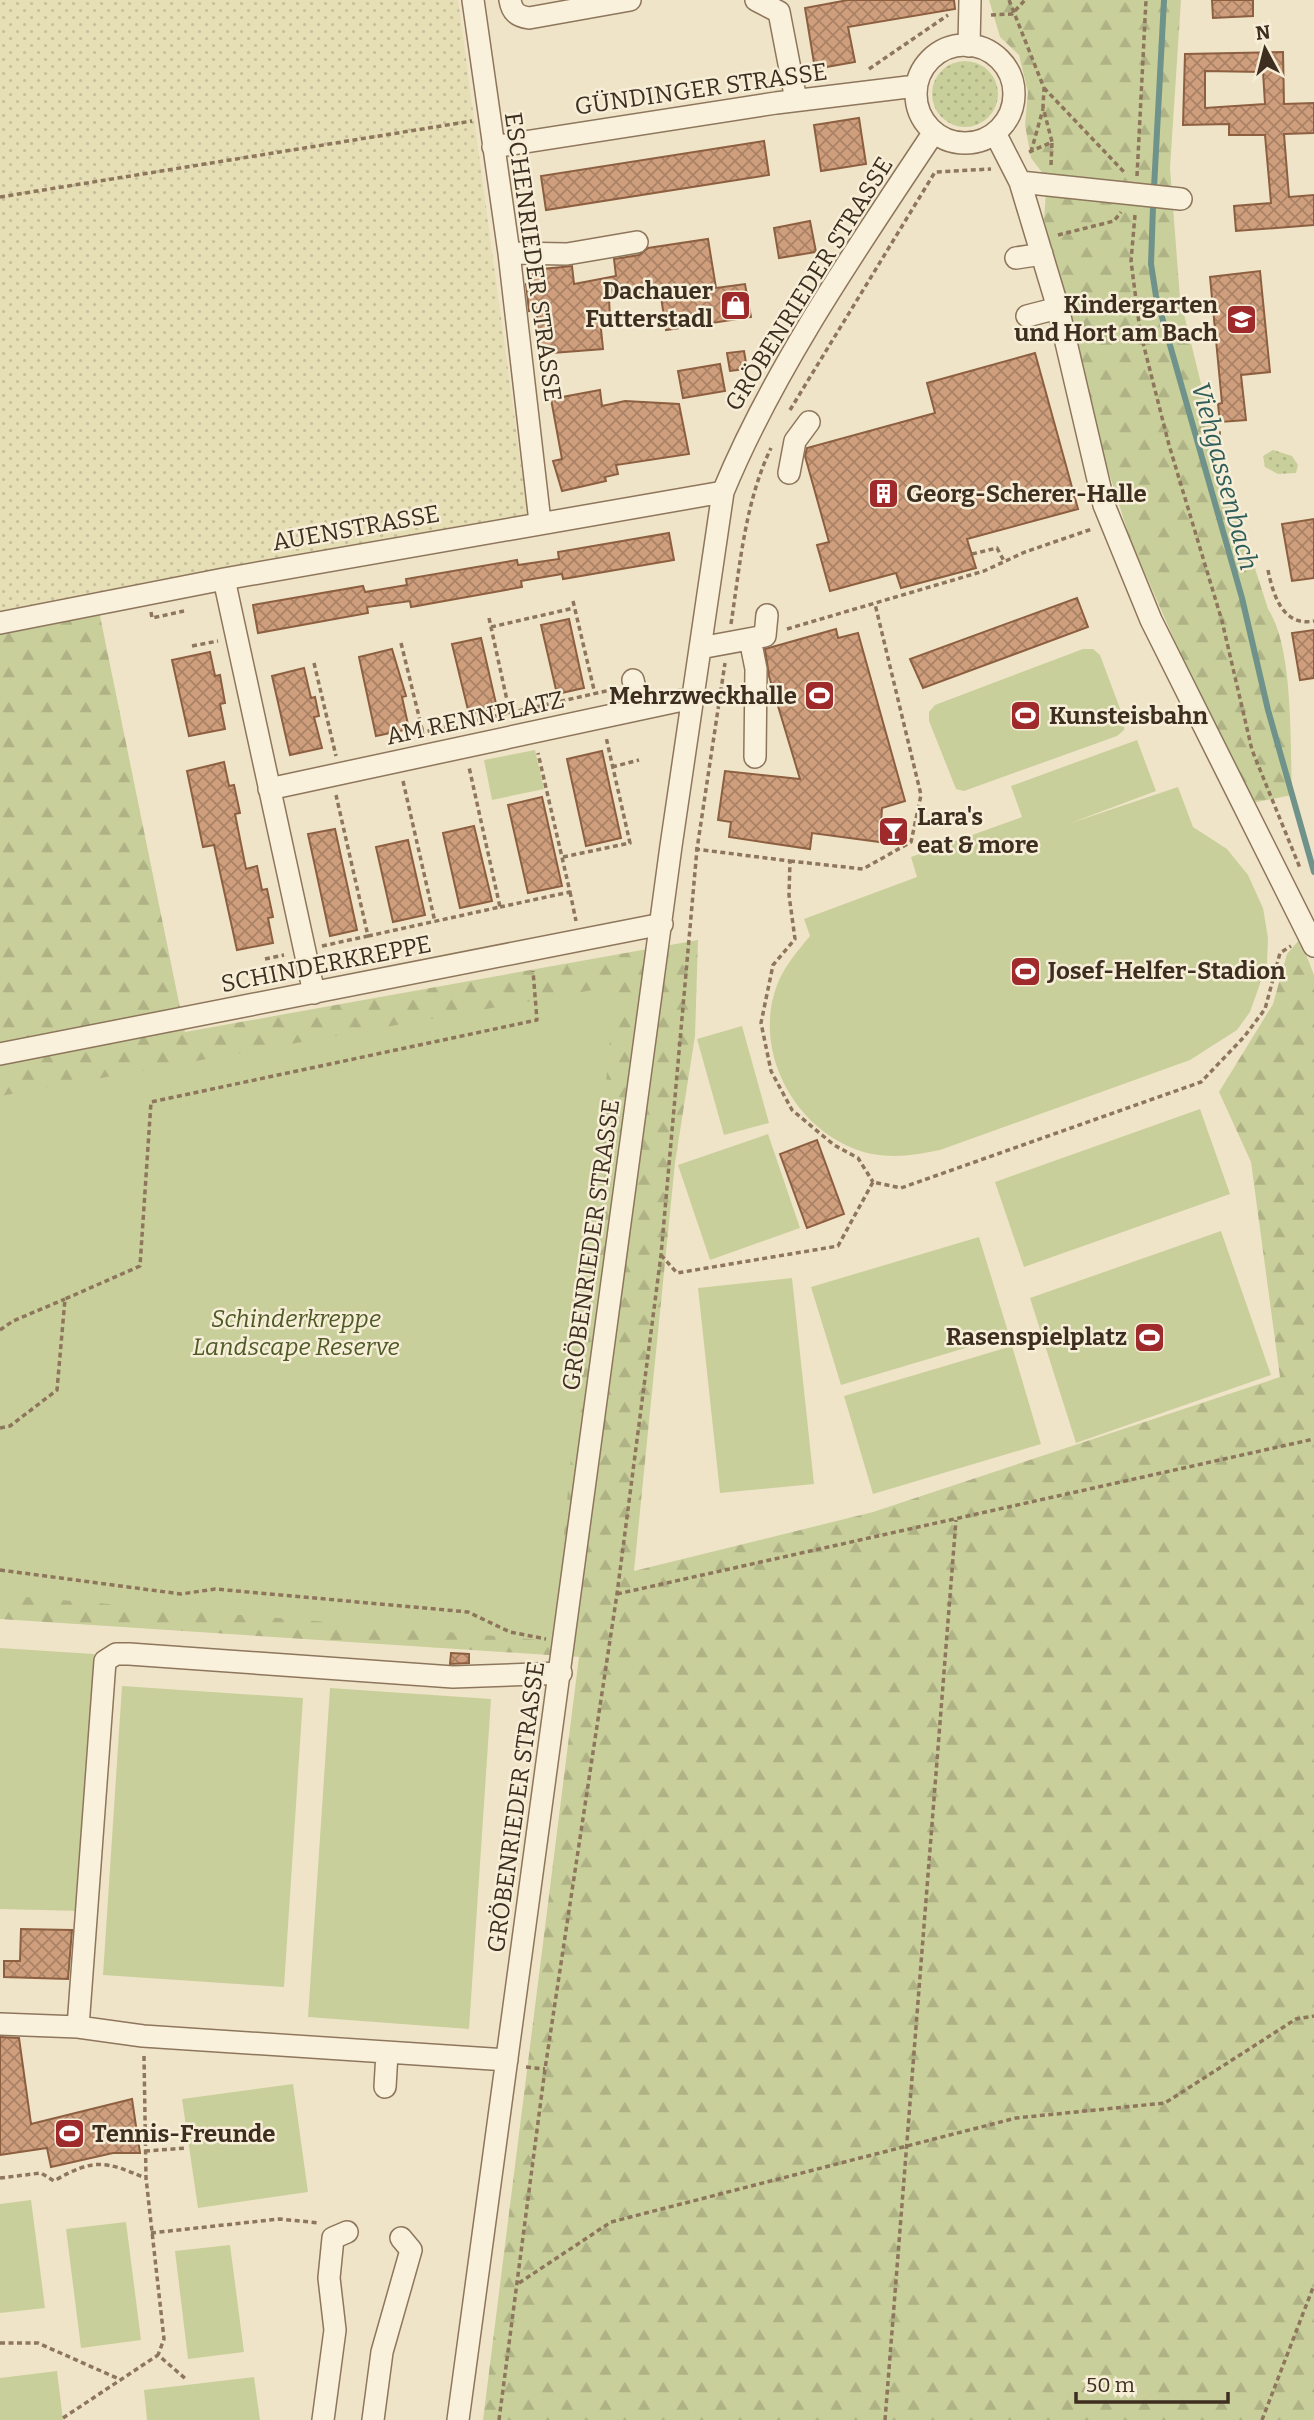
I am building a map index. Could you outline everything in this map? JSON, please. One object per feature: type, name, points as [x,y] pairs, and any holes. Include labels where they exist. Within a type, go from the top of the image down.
[{"type":"street","name":"ESCHENRIEDER STRASSE","points":[[472,0],[487,119],[509,253],[540,522]]},
{"type":"street","points":[[510,0],[512,10],[519,16],[529,18],[629,0]]},
{"type":"street","points":[[755,0],[779,12],[796,100]]},
{"type":"street","points":[[969,46],[970,8]]},
{"type":"street","points":[[969,46],[993,53],[1005,65],[1013,80],[1014,97],[1011,113],[995,133],[972,143],[955,142],[934,132],[920,114],[916,86],[922,69],[932,57],[946,49],[969,46]]},
{"type":"street","name":"GÜNDINGER STRASSE","points":[[493,147],[796,100],[916,86]]},
{"type":"street","name":"GRÖBENRIEDER STRASSE","points":[[458,2420],[561,1673],[628,1158],[723,492],[744,440],[781,372],[934,132]]},
{"type":"street","points":[[995,133],[1020,182],[1040,247],[1058,308],[1093,465],[1111,523],[1173,666],[1311,941]]},
{"type":"street","points":[[1020,182],[1181,199]]},
{"type":"street","points":[[509,253],[567,254],[637,242]]},
{"type":"street","points":[[1016,258],[1040,247]]},
{"type":"street","points":[[1027,316],[1058,308]]},
{"type":"street","points":[[789,473],[795,441],[809,422]]},
{"type":"street","name":"AUENSTRASSE","points":[[0,623],[224,579],[723,492]]},
{"type":"street","points":[[224,579],[314,993]]},
{"type":"street","points":[[700,648],[727,644],[761,630],[756,669],[755,757]]},
{"type":"street","points":[[633,682],[633,716]]},
{"type":"street","name":"AM RENNPLATZ","points":[[269,789],[601,718],[633,716],[692,698]]},
{"type":"street","name":"SCHINDERKREPPE","points":[[0,1055],[272,996],[314,993],[358,978],[482,953],[541,943],[580,942],[608,928],[662,925]]},
{"type":"street","points":[[78,2027],[105,1661],[116,1654],[128,1654],[453,1677],[522,1677],[561,1673]]},
{"type":"street","points":[[0,2024],[78,2027],[143,2036],[507,2060]]},
{"type":"street","points":[[385,2088],[387,2053]]},
{"type":"street","points":[[323,2420],[335,2330],[329,2278],[333,2238],[340,2228]]},
{"type":"street","points":[[373,2420],[382,2352],[411,2250],[401,2238]]},
{"type":"path","points":[[1009,0],[1012,14],[1044,88],[1136,185],[1146,0]]},
{"type":"path","points":[[1012,14],[1025,0]]},
{"type":"path","points":[[860,70],[872,68],[946,14],[970,8],[1012,14]]},
{"type":"path","points":[[1031,152],[1043,107],[1044,88]]},
{"type":"path","points":[[786,419],[935,172],[990,170],[1052,142],[1043,107]]},
{"type":"path","points":[[0,197],[487,119]]},
{"type":"path","points":[[1040,247],[1114,221],[1142,195]]},
{"type":"path","points":[[1142,195],[1131,261],[1140,331],[1169,446],[1222,621],[1252,750],[1304,877]]},
{"type":"path","points":[[499,2420],[545,2069],[617,1594],[661,1255],[697,849],[748,518],[761,468],[774,444]]},
{"type":"path","points":[[761,630],[875,604],[984,571],[1004,561],[1111,523]]},
{"type":"path","points":[[972,554],[997,548],[1004,561]]},
{"type":"path","points":[[1268,570],[1273,592],[1286,615],[1302,624],[1314,621]]},
{"type":"path","points":[[573,601],[595,694]]},
{"type":"path","points":[[671,846],[863,869],[911,842],[921,795],[875,604]]},
{"type":"path","points":[[491,626],[575,608]]},
{"type":"path","points":[[489,618],[510,713],[525,734],[563,857],[580,942]]},
{"type":"path","points":[[401,643],[428,755]]},
{"type":"path","points":[[314,663],[335,752],[336,775],[368,936]]},
{"type":"path","points":[[410,735],[595,694],[633,682]]},
{"type":"path","points":[[563,857],[592,854],[630,843],[601,718]]},
{"type":"path","points":[[465,747],[499,907]]},
{"type":"path","points":[[335,752],[347,749]]},
{"type":"path","points":[[612,767],[639,760]]},
{"type":"path","points":[[399,762],[435,922]]},
{"type":"path","points":[[790,861],[789,895],[796,939],[773,965],[761,1023],[771,1071],[792,1110],[834,1145],[858,1158],[873,1182],[901,1188],[1201,1082],[1244,1037],[1265,1009],[1280,953],[1311,941]]},
{"type":"path","points":[[265,959],[412,929],[570,892]]},
{"type":"path","points":[[0,1330],[13,1321],[140,1266],[151,1102],[537,1020],[541,943]]},
{"type":"path","points":[[661,1255],[677,1273],[838,1246],[873,1182]]},
{"type":"path","points":[[0,1428],[10,1426],[57,1390],[65,1299]]},
{"type":"path","points":[[617,1594],[1314,1439]]},
{"type":"path","points":[[885,2420],[956,1520]]},
{"type":"path","points":[[0,1570],[181,1594],[215,1589],[468,1612],[510,1632],[565,1643]]},
{"type":"path","points":[[518,2283],[611,2222],[1016,2118],[1165,2103],[1296,2019],[1314,2016]]},
{"type":"path","points":[[63,2418],[158,2355],[164,2339],[146,2178],[143,2036]]},
{"type":"path","points":[[145,2151],[186,2148]]},
{"type":"path","points":[[0,2178],[41,2173],[54,2181],[80,2167],[111,2163],[146,2178]]},
{"type":"path","points":[[152,2234],[279,2218],[340,2228]]},
{"type":"path","points":[[1262,2420],[1314,2285]]},
{"type":"path","points":[[0,2343],[38,2343],[119,2379]]},
{"type":"path","points":[[158,2355],[187,2380]]},
{"type":"shaded area","points":[[0,0],[458,0],[529,525],[0,616]]},
{"type":"green space","points":[[989,0],[1181,0],[1170,168],[1180,298],[1218,453],[1282,648],[1289,698],[1292,795],[1252,803],[1191,678],[1130,539],[1102,451],[1044,219],[1047,179],[1031,158],[1025,125],[1028,92],[1019,55],[1000,37]]},
{"type":"green space","points":[[959,61],[971,61],[983,66],[993,76],[998,94],[996,107],[983,122],[971,127],[959,127],[947,122],[937,112],[932,100],[932,88],[937,76],[947,66]]},
{"type":"green space","points":[[1273,450],[1292,456],[1298,465],[1296,473],[1278,474],[1265,467],[1263,456]]},
{"type":"green space","points":[[98,606],[185,1032],[698,940],[695,1036],[675,1163],[634,1571],[873,1512],[1280,1377],[1251,1162],[1219,1092],[1273,1004],[1287,954],[1300,939],[1314,975],[1314,2420],[483,2420],[579,1657],[0,1619],[0,627]]},
{"type":"green space","name":"Kunsteisbahn","points":[[1083,649],[1093,649],[1100,655],[1125,722],[1124,730],[1117,736],[964,791],[956,789],[929,721],[929,712],[935,705]]},
{"type":"green space","name":"Josef-Helfer-Stadion","points":[[1137,740],[1156,791],[1068,824],[1178,787],[1193,827],[1227,849],[1248,875],[1263,908],[1268,938],[1267,964],[1250,1012],[1237,1030],[1190,1060],[940,1150],[897,1156],[876,1155],[855,1149],[832,1137],[811,1121],[781,1078],[773,1053],[770,1027],[772,1001],[781,976],[810,936],[804,919],[917,877],[911,857],[1022,817],[1011,786]]},
{"type":"green space","points":[[535,750],[544,789],[492,800],[484,760]]},
{"type":"green space","name":"Schinderkreppe Landscape Reserve","points":[[615,986],[554,1641],[0,1595],[0,1096]]},
{"type":"green space","points":[[742,1026],[769,1123],[724,1135],[697,1039]]},
{"type":"green space","points":[[1200,1109],[1230,1194],[1024,1267],[995,1182]]},
{"type":"green space","points":[[768,1134],[800,1228],[710,1260],[678,1165]]},
{"type":"green space","name":"Rasenspielplatz","points":[[1221,1231],[1271,1375],[1076,1443],[1030,1298]]},
{"type":"green space","points":[[979,1237],[1009,1335],[841,1385],[811,1287]]},
{"type":"green space","points":[[792,1278],[814,1484],[720,1493],[698,1288]]},
{"type":"green space","points":[[1012,1346],[1041,1444],[873,1494],[844,1396]]},
{"type":"green space","points":[[0,1648],[94,1654],[80,1911],[0,1909]]},
{"type":"green space","points":[[122,1686],[303,1698],[284,1987],[103,1975]]},
{"type":"green space","points":[[330,1688],[491,1699],[469,2029],[308,2017]]},
{"type":"green space","points":[[293,2084],[308,2192],[198,2208],[182,2099]]},
{"type":"green space","points":[[31,2200],[45,2308],[0,2313],[0,2204]]},
{"type":"green space","points":[[126,2222],[141,2340],[81,2348],[66,2229]]},
{"type":"green space","points":[[230,2245],[244,2352],[188,2359],[175,2251]]},
{"type":"green space","points":[[57,2371],[63,2420],[0,2420],[0,2378]]},
{"type":"green space","points":[[254,2377],[260,2420],[147,2420],[144,2390]]},
{"type":"building","points":[[848,0],[954,0],[955,9],[848,27],[855,62],[815,69],[805,8]]},
{"type":"building","points":[[1212,0],[1253,0],[1253,16],[1213,18]]},
{"type":"building","points":[[1283,52],[1284,104],[1314,103],[1314,133],[1284,134],[1289,197],[1314,195],[1314,225],[1236,231],[1234,206],[1271,203],[1265,135],[1229,135],[1229,124],[1183,125],[1185,54]],"holes":[[[1205,71],[1263,72],[1265,104],[1205,108]]]},
{"type":"building","points":[[859,118],[866,164],[821,171],[814,125]]},
{"type":"building","points":[[764,141],[769,175],[546,210],[541,176]]},
{"type":"building","points":[[810,221],[816,252],[779,258],[774,228]]},
{"type":"building","points":[[708,239],[716,288],[745,284],[751,317],[666,330],[660,290],[609,298],[610,319],[600,319],[603,349],[540,354],[536,310],[529,311],[526,284],[534,283],[532,270],[572,266],[574,284],[616,276],[614,259],[639,255],[648,248]]},
{"type":"building","points":[[1260,271],[1270,372],[1241,375],[1246,420],[1220,422],[1218,404],[1222,403],[1210,277]]},
{"type":"building","points":[[744,351],[747,369],[730,371],[727,353]]},
{"type":"building","points":[[1035,353],[1078,509],[967,539],[976,568],[901,588],[896,573],[830,591],[817,545],[829,542],[805,456],[807,448],[935,413],[927,383]]},
{"type":"building","points":[[720,364],[725,391],[683,398],[678,371]]},
{"type":"building","points":[[600,390],[602,406],[625,401],[679,404],[689,454],[616,465],[618,474],[605,477],[606,481],[562,491],[553,461],[562,459],[551,399]]},
{"type":"building","points":[[1314,519],[1314,578],[1292,581],[1282,524]]},
{"type":"building","points":[[669,533],[674,560],[563,579],[562,574],[521,581],[522,587],[411,607],[410,601],[367,607],[368,613],[258,633],[253,605],[363,586],[365,592],[407,585],[406,579],[517,560],[518,565],[559,559],[558,552]]},
{"type":"building","points":[[1077,598],[1088,627],[923,688],[910,659]]},
{"type":"building","points":[[569,619],[584,688],[557,694],[541,625]]},
{"type":"building","points":[[836,629],[838,638],[858,633],[905,801],[882,808],[880,842],[812,833],[810,849],[729,837],[731,822],[718,820],[725,771],[800,779],[769,676],[765,649]]},
{"type":"building","points":[[1314,630],[1314,678],[1300,680],[1292,633]]},
{"type":"building","points":[[481,638],[497,708],[469,714],[452,644]]},
{"type":"building","points":[[392,649],[406,696],[402,697],[409,729],[376,736],[359,657]]},
{"type":"building","points":[[210,652],[215,676],[220,675],[225,703],[220,704],[225,729],[189,736],[172,660]]},
{"type":"building","points":[[304,668],[311,698],[315,697],[319,716],[314,717],[322,748],[290,755],[272,676]]},
{"type":"building","points":[[602,751],[621,838],[586,846],[567,759]]},
{"type":"building","points":[[224,762],[229,786],[234,785],[240,813],[235,814],[246,869],[257,866],[262,890],[267,889],[273,917],[268,918],[273,943],[237,950],[214,845],[203,847],[187,771]]},
{"type":"building","points":[[542,797],[562,886],[528,893],[508,805]]},
{"type":"building","points":[[474,826],[492,901],[460,908],[443,833]]},
{"type":"building","points":[[335,829],[357,930],[330,936],[308,834]]},
{"type":"building","points":[[408,840],[425,915],[393,922],[376,847]]},
{"type":"building","points":[[817,1140],[844,1214],[807,1228],[780,1154]]},
{"type":"building","points":[[451,1653],[469,1654],[469,1663],[450,1664]]},
{"type":"building","points":[[21,1929],[72,1930],[68,1979],[4,1977],[4,1961],[20,1961]]},
{"type":"building","points":[[0,2037],[19,2038],[31,2124],[132,2099],[140,2153],[113,2153],[51,2167],[47,2148],[0,2155]]},
{"type":"waterway","name":"Viehgassenbach","points":[[1164,0],[1151,264],[1156,296],[1242,598],[1268,710],[1314,872]]},
{"type":"place","name":"Dachauer Futterstadl","points":[[736,305]]},
{"type":"place","name":"Kindergarten und Hort am Bach","points":[[1241,319]]},
{"type":"place","name":"Georg-Scherer-Halle","points":[[883,494]]},
{"type":"place","name":"Mehrzweckhalle","points":[[820,696]]},
{"type":"place","name":"Kunsteisbahn","points":[[1026,716]]},
{"type":"place","name":"Lara's eat & more","points":[[894,831]]},
{"type":"place","name":"Josef-Helfer-Stadion","points":[[1025,971]]},
{"type":"place","name":"Rasenspielplatz","points":[[1150,1337]]},
{"type":"place","name":"Tennis-Freunde","points":[[69,2134]]}]
